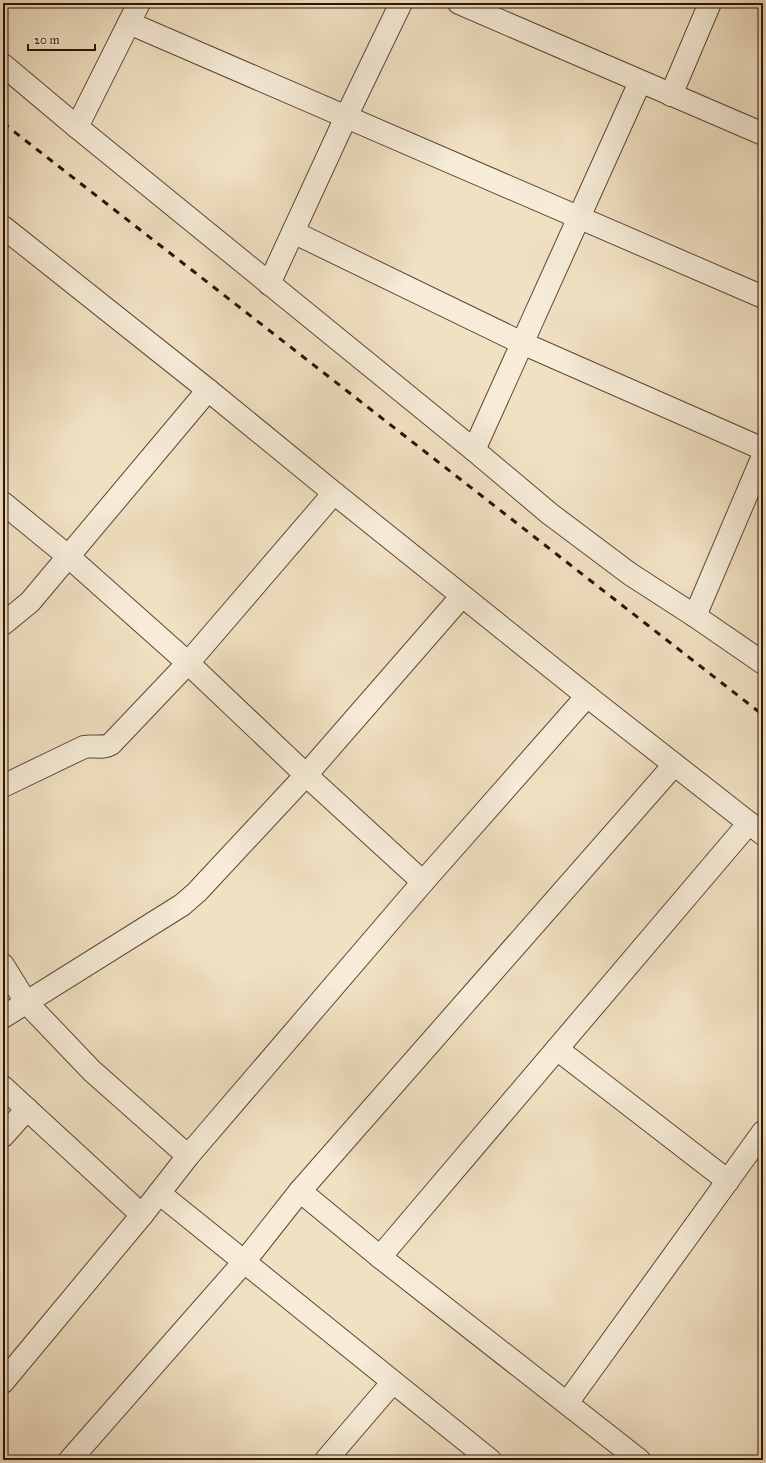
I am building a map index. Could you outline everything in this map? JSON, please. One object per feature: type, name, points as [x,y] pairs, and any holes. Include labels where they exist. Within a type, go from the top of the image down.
[{"type":"street","points":[[77,127],[139,3]]},
{"type":"street","points":[[269,284],[400,3]]},
{"type":"street","points":[[459,3],[763,134]]},
{"type":"street","points":[[671,95],[710,3]]},
{"type":"street","points":[[130,23],[763,297]]},
{"type":"street","points":[[3,65],[269,284],[474,450],[550,514],[630,574],[695,616],[763,664]]},
{"type":"street","points":[[474,450],[640,82]]},
{"type":"street","points":[[3,227],[208,390],[587,696],[756,828],[557,1049],[380,1257]]},
{"type":"street","points":[[293,232],[522,343],[763,449]]},
{"type":"street","points":[[3,624],[30,602],[208,390]]},
{"type":"street","points":[[695,616],[755,498],[763,456]]},
{"type":"street","points":[[3,786],[84,747],[107,747],[111,744],[188,663],[334,493]]},
{"type":"street","points":[[3,502],[69,557],[188,663],[306,775],[423,882]]},
{"type":"street","points":[[3,1017],[182,905],[197,892],[306,775],[462,596]]},
{"type":"street","points":[[3,1382],[142,1215],[188,1156],[423,882],[587,696]]},
{"type":"street","points":[[70,1460],[244,1262],[300,1191],[674,765]]},
{"type":"street","points":[[3,965],[26,1002],[92,1071],[188,1156]]},
{"type":"street","points":[[557,1049],[728,1181]]},
{"type":"street","points":[[3,1087],[142,1215]]},
{"type":"street","points":[[3,1136],[26,1109]]},
{"type":"street","points":[[567,1403],[763,1132]]},
{"type":"street","points":[[300,1191],[380,1257],[639,1460]]},
{"type":"street","points":[[159,1194],[490,1460]]},
{"type":"street","points":[[326,1460],[393,1382]]},
{"type":"railway","points":[[3,123],[763,715]]}]
